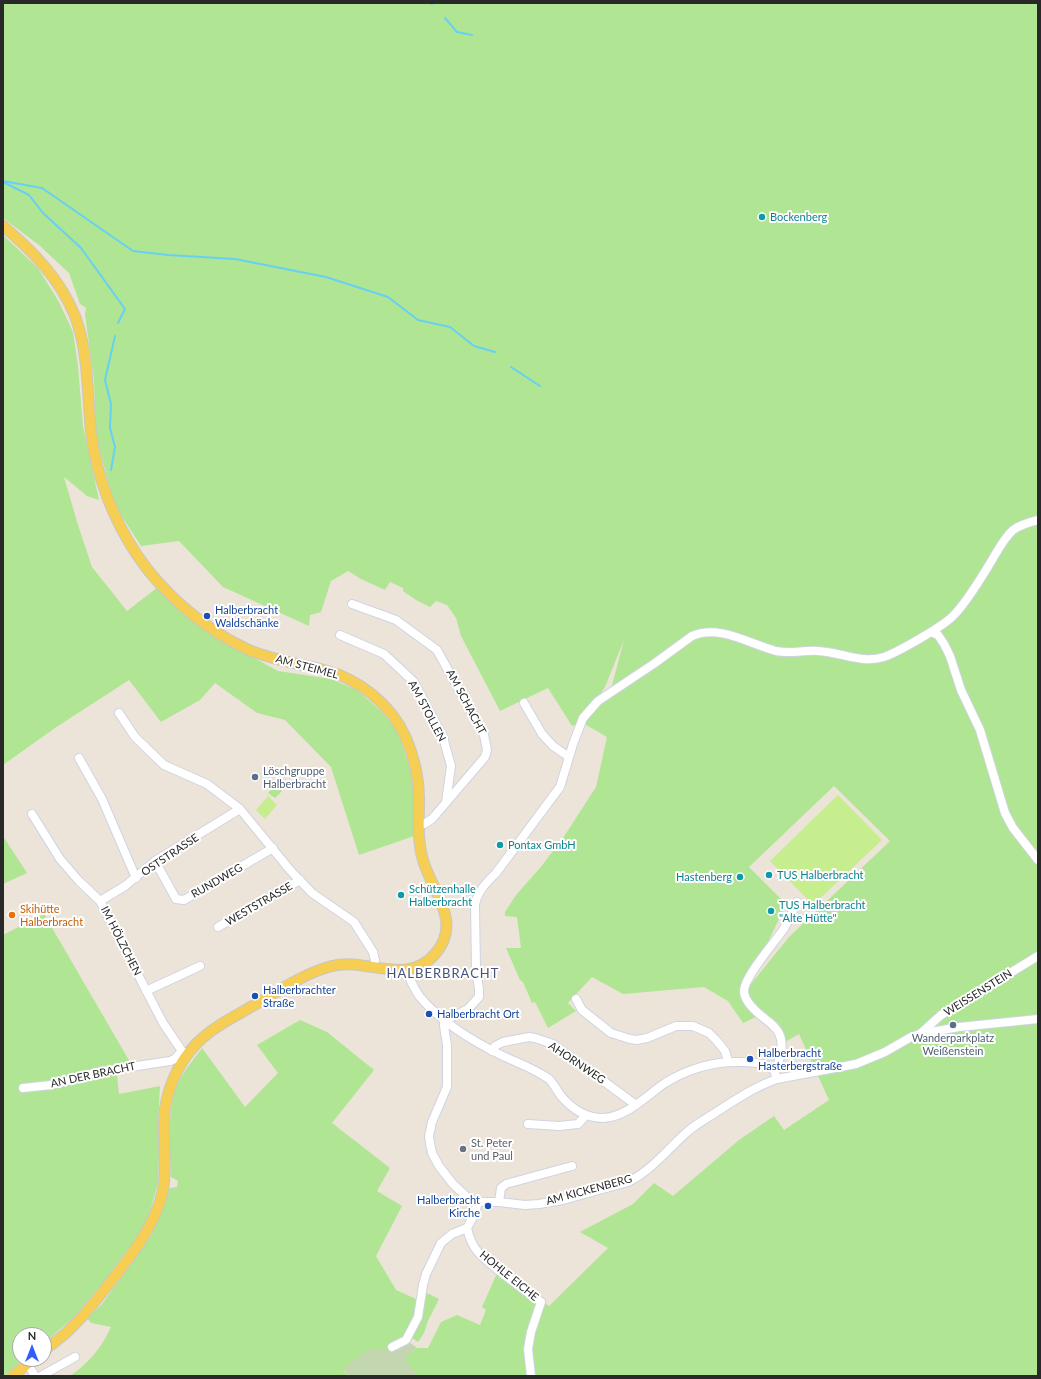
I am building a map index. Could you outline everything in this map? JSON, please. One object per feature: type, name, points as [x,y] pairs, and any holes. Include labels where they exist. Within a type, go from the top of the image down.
[{"type":"main road","name":"AM STEIMEL","points":[[3,226],[24,243],[49,270],[60,287],[75,317],[85,355],[93,444],[101,479],[119,524],[146,567],[169,593],[200,620],[236,643],[249,650],[273,658],[324,670],[349,679],[362,687],[380,702],[396,720],[406,738],[415,767],[419,790],[418,825],[422,857],[443,906],[447,922],[446,933],[440,948],[434,955],[418,967],[406,970]]},
{"type":"main road","points":[[52,1344],[65,1334],[91,1307],[118,1273],[143,1237],[153,1218],[161,1198],[164,1185],[164,1123],[166,1104],[185,1052],[214,1028],[320,969],[338,964],[352,963],[396,971],[406,970]]},
{"type":"main road","points":[[12,1376],[23,1367]]},
{"type":"street","points":[[444,1021],[468,1009],[479,997],[476,970],[475,904],[477,894],[484,884],[496,873],[560,788],[583,718],[598,701],[698,633],[719,633],[746,640],[778,652],[818,651],[865,660],[893,654],[931,632],[955,614],[980,579],[1008,535],[1020,526],[1038,520]]},
{"type":"street","name":"AM SCHACHT","points":[[352,604],[396,620],[437,650],[484,735],[487,750],[485,757],[429,822],[418,825]]},
{"type":"street","points":[[931,632],[942,640],[950,656],[961,690],[980,730],[1005,813],[1010,823],[1038,860]]},
{"type":"street","name":"AM STOLLEN","points":[[340,635],[384,654],[414,682],[443,737],[451,766],[446,802]]},
{"type":"street","points":[[524,704],[542,734],[553,746],[569,757]]},
{"type":"street","points":[[119,713],[135,737],[164,765],[207,784],[240,809],[312,893],[354,922],[373,952],[375,960],[374,966]]},
{"type":"street","points":[[79,758],[102,799],[136,878]]},
{"type":"street","name":"OSTSTRASSE","points":[[100,901],[126,886],[156,861],[240,809]]},
{"type":"street","name":"IM HÖLZCHEN","points":[[32,814],[60,859],[79,881],[100,901],[163,1023],[185,1052]]},
{"type":"street","name":"RUNDWEG","points":[[156,861],[176,899],[184,900],[273,848]]},
{"type":"street","name":"WESTSTRASSE","points":[[218,927],[300,880]]},
{"type":"street","points":[[774,1070],[779,1064],[782,1049],[780,1035],[777,1028],[759,1015],[750,1004],[744,996],[744,990],[748,978],[784,928],[797,902]]},
{"type":"street","name":"WEISSENSTEIN","points":[[920,1034],[941,1016],[1038,956]]},
{"type":"street","points":[[146,991],[200,966]]},
{"type":"street","points":[[406,970],[420,997],[444,1021],[492,1050],[550,1080],[562,1097],[574,1109],[586,1115],[598,1118],[613,1116],[636,1105],[666,1083],[706,1065],[728,1061],[765,1065],[774,1070],[777,1079]]},
{"type":"street","points":[[576,999],[582,1010],[611,1033],[630,1039],[637,1040],[647,1038],[676,1026],[693,1026],[709,1033],[717,1041],[725,1051],[728,1061]]},
{"type":"street","points":[[920,1034],[959,1027],[1038,1019]]},
{"type":"street","points":[[392,1347],[406,1340],[418,1317],[426,1274],[441,1243],[452,1234],[467,1228],[474,1215],[478,1202],[468,1198],[446,1176],[435,1158],[430,1143],[430,1129],[432,1122],[446,1091],[447,1045],[444,1021]]},
{"type":"street","name":"AM KICKENBERG","points":[[478,1202],[498,1202],[525,1205],[551,1202],[628,1182],[646,1172],[657,1163],[686,1132],[756,1088],[777,1079],[856,1064],[885,1052],[911,1037],[920,1034]]},
{"type":"street","name":"AHORNWEG","points":[[492,1050],[495,1046],[503,1042],[529,1037],[553,1044],[636,1105]]},
{"type":"street","name":"AN DER BRACHT","points":[[23,1088],[51,1085],[98,1072],[170,1061],[185,1052]]},
{"type":"street","points":[[528,1124],[559,1126],[578,1124],[586,1115]]},
{"type":"street","points":[[498,1202],[501,1188],[506,1184],[572,1166]]},
{"type":"street","name":"HOHLE EICHE","points":[[467,1228],[469,1238],[478,1252],[487,1261],[541,1302],[531,1332],[528,1349],[531,1376]]},
{"type":"street","points":[[41,1376],[75,1358]]},
{"type":"green space","points":[[3,3],[1038,3],[1038,1376],[418,1376],[404,1359],[417,1348],[428,1348],[441,1322],[457,1315],[480,1325],[486,1310],[482,1307],[498,1271],[549,1306],[608,1248],[580,1232],[633,1204],[654,1183],[673,1196],[739,1140],[774,1116],[784,1130],[829,1100],[799,1034],[785,1042],[779,1024],[765,1013],[743,1023],[728,1001],[704,987],[623,994],[592,977],[568,1003],[576,1011],[548,1028],[535,1002],[532,1003],[506,948],[521,948],[517,917],[505,916],[505,912],[516,895],[540,868],[563,838],[596,787],[607,737],[581,722],[572,726],[548,688],[500,711],[461,636],[456,618],[447,605],[436,601],[430,607],[403,591],[403,588],[390,582],[385,590],[348,571],[331,581],[321,612],[310,615],[309,626],[223,587],[179,541],[141,546],[114,504],[96,436],[94,380],[85,315],[86,308],[80,304],[69,273],[39,245],[3,218]],"holes":[[[624,640],[611,689],[590,710],[605,687]],[[834,786],[890,841],[789,937],[751,984],[739,992],[742,981],[769,940],[786,904],[749,867]]]},
{"type":"green space","points":[[3,235],[38,268],[59,302],[73,332],[78,366],[83,426],[99,500],[87,496],[64,477],[92,567],[127,611],[158,587],[229,644],[278,671],[331,679],[357,690],[381,711],[398,731],[412,775],[415,791],[414,836],[359,855],[331,767],[285,720],[257,713],[215,683],[200,700],[161,722],[129,680],[55,728],[3,765]]},
{"type":"green space","points":[[277,783],[282,791],[275,798],[268,793]]},
{"type":"green space","points":[[838,795],[882,840],[813,905],[770,861]]},
{"type":"green space","points":[[268,796],[277,805],[265,819],[256,810]]},
{"type":"green space","points":[[3,836],[27,873],[3,884]]},
{"type":"green space","points":[[44,914],[130,1062],[116,1066],[119,1094],[160,1086],[158,1125],[158,1184],[149,1215],[135,1240],[104,1281],[73,1318],[52,1336],[52,1327],[12,1327],[12,1367],[15,1367],[5,1376],[3,1376],[3,935]]},
{"type":"green space","points":[[300,1020],[327,1032],[374,1070],[332,1123],[390,1168],[377,1191],[402,1206],[376,1256],[396,1290],[423,1302],[427,1293],[439,1299],[424,1333],[418,1342],[410,1337],[393,1351],[343,1370],[349,1376],[70,1376],[83,1366],[94,1354],[111,1327],[91,1323],[87,1318],[102,1304],[152,1234],[170,1188],[177,1187],[178,1181],[171,1177],[170,1127],[173,1101],[182,1075],[202,1048],[245,1107],[278,1073],[257,1045]]},
{"type":"green space","points":[[408,1341],[417,1348],[404,1359],[418,1376],[349,1376],[343,1369],[369,1349],[393,1351]]},
{"type":"waterway","points":[[445,18],[457,32],[472,35]]},
{"type":"waterway","points":[[3,181],[42,188],[133,251],[168,255],[235,259],[326,277],[388,297],[418,320],[450,327],[474,346],[495,352]]},
{"type":"waterway","points":[[3,182],[29,195],[43,213],[81,248],[125,309],[118,323]]},
{"type":"waterway","points":[[111,470],[115,447],[110,428],[111,404],[105,380],[115,336]]},
{"type":"waterway","points":[[511,367],[540,386]]},
{"type":"place","name":"Bockenberg","points":[[762,217]]},
{"type":"place","name":"Halberbracht Waldschänke","points":[[207,616]]},
{"type":"place","name":"Löschgruppe Halberbracht","points":[[255,777]]},
{"type":"place","name":"Pontax GmbH","points":[[500,845]]},
{"type":"place","name":"TUS Halberbracht","points":[[769,875]]},
{"type":"place","name":"Hastenberg","points":[[740,877]]},
{"type":"place","name":"Schützenhalle Halberbracht","points":[[401,895]]},
{"type":"place","name":"TUS Halberbracht \"Alte Hütte\"","points":[[771,911]]},
{"type":"place","name":"Skihütte Halberbracht","points":[[12,915]]},
{"type":"place","name":"Halberbrachter Straße","points":[[255,996]]},
{"type":"place","name":"Halberbracht Ort","points":[[429,1014]]},
{"type":"place","name":"Wanderparkplatz Weißenstein","points":[[953,1025]]},
{"type":"place","name":"Halberbracht Hasterbergstraße","points":[[750,1059]]},
{"type":"place","name":"St. Peter und Paul","points":[[463,1149]]},
{"type":"place","name":"Halberbracht Kirche","points":[[488,1206]]},
{"type":"district","name":"HALBERBRACHT","points":[[443,974]]}]
